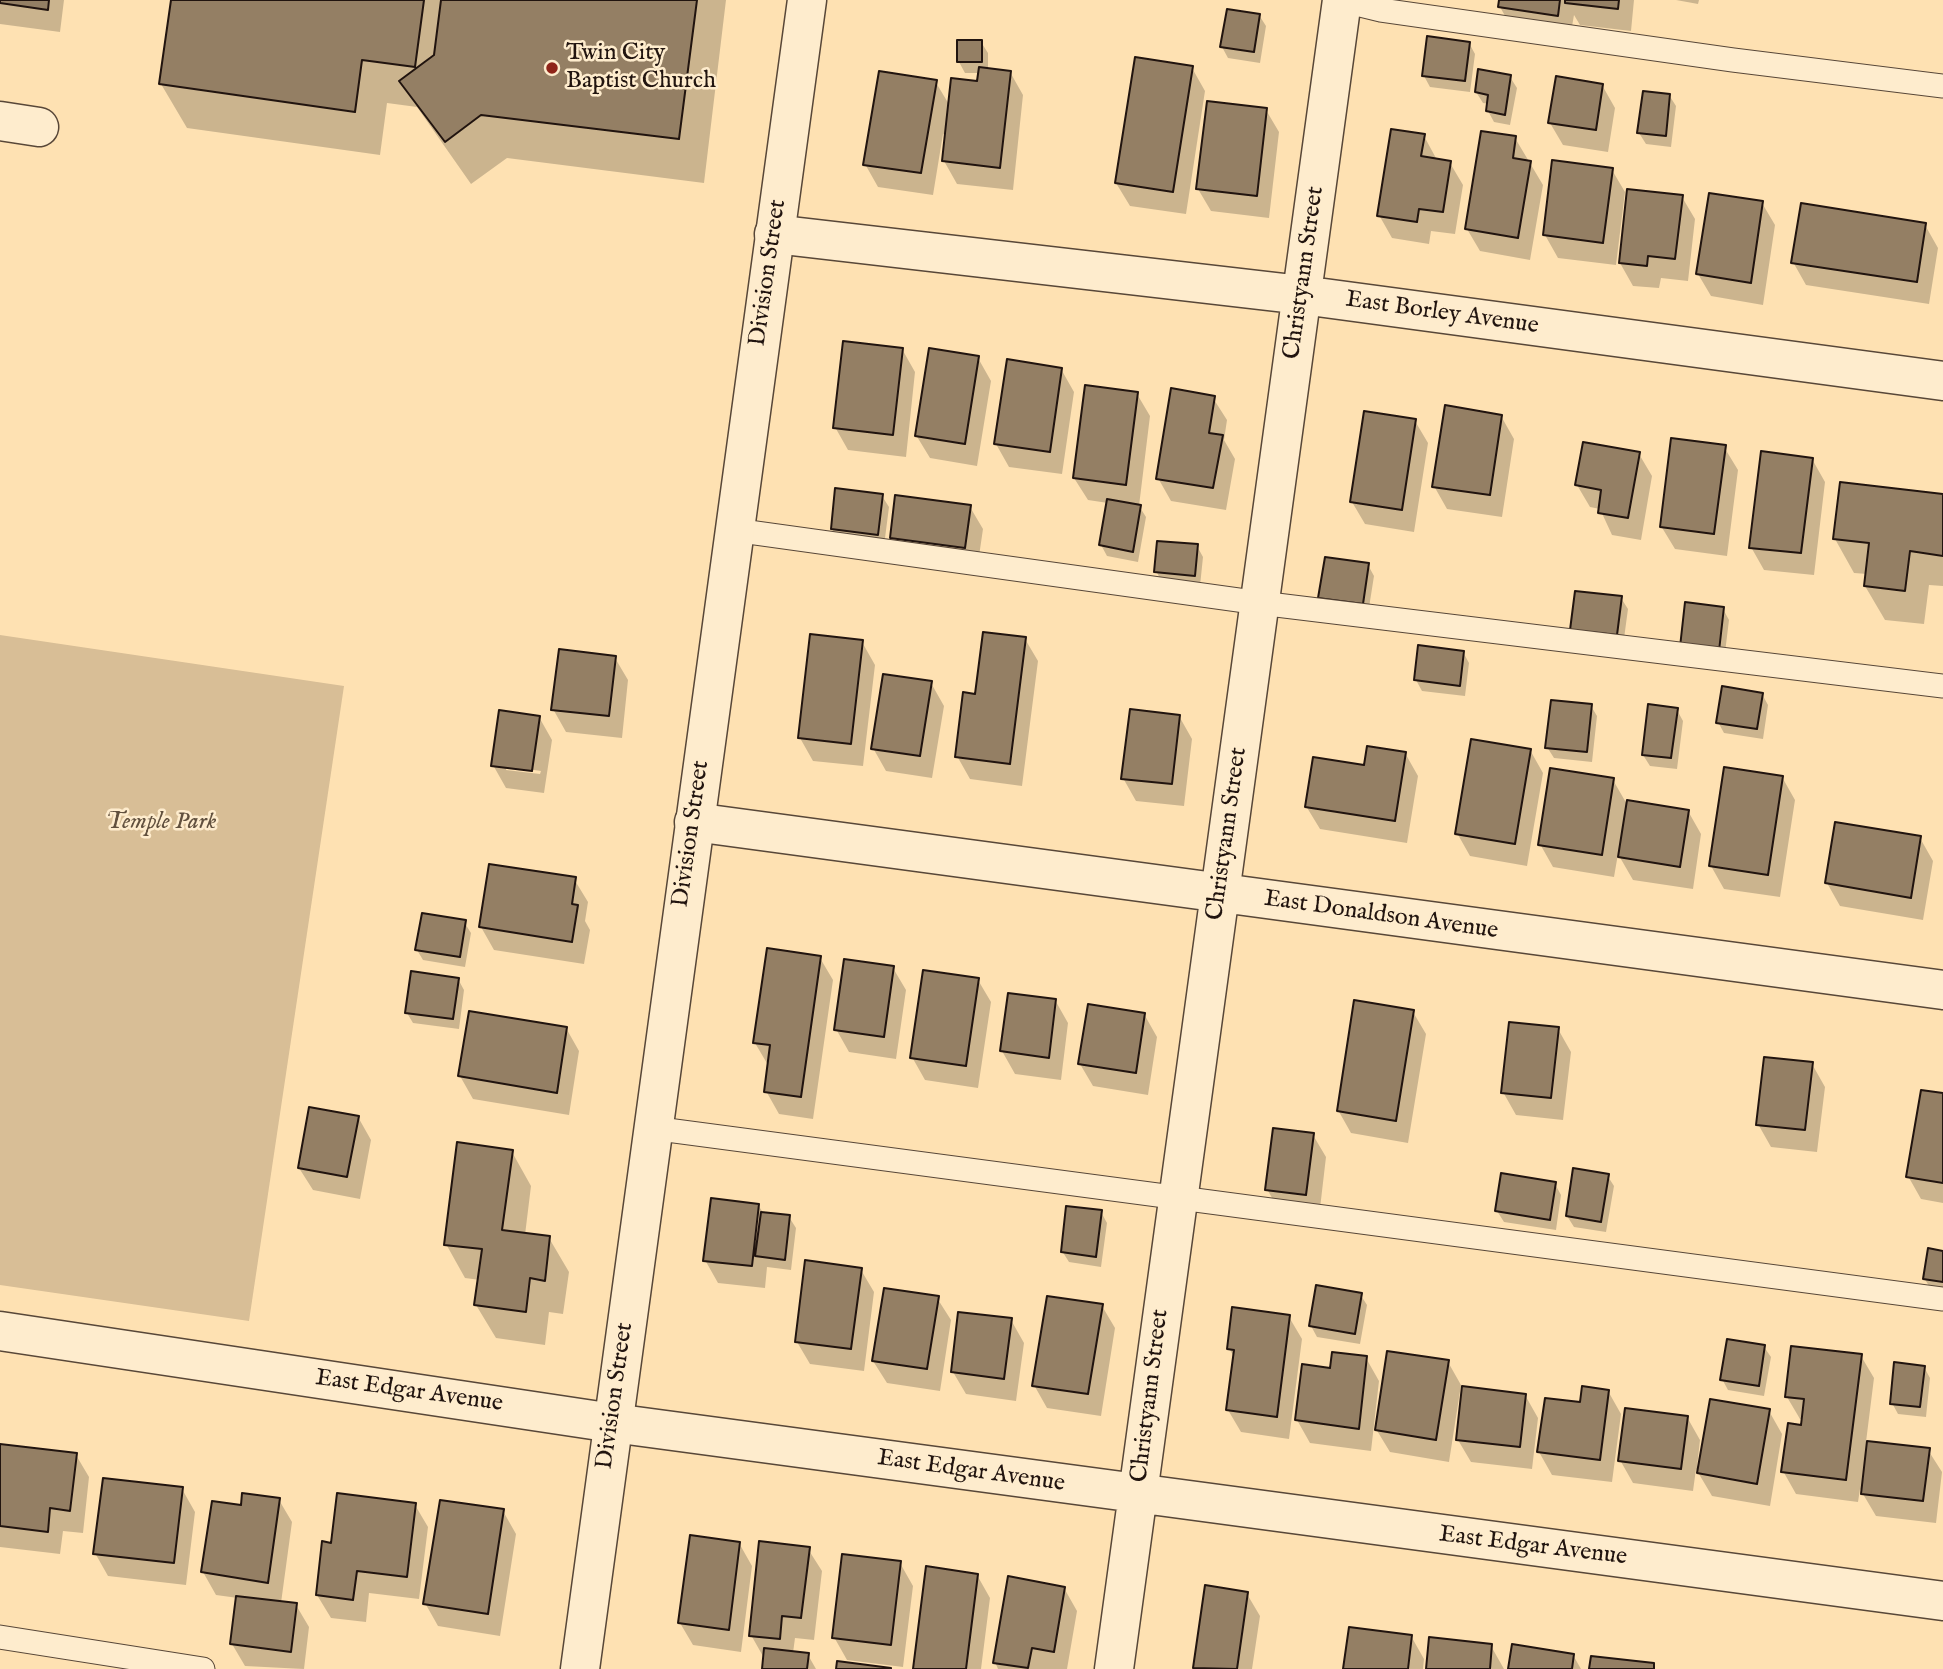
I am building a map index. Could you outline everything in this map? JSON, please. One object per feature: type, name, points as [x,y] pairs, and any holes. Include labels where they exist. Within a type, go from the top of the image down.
[{"type":"street","name":"Division Street","points":[[580,1669],[807,0]]},
{"type":"street","name":"Christyann Street","points":[[1114,1669],[1341,0]]},
{"type":"street","points":[[0,121],[39,127]]},
{"type":"street","name":"East Borley Avenue","points":[[774,234],[1302,295],[1943,381]]},
{"type":"street","name":"East Donaldson Avenue","points":[[694,822],[1943,990]]},
{"type":"street","name":"East Edgar Avenue","points":[[0,1331],[613,1423],[1943,1601]]},
{"type":"lane","points":[[1341,0],[1381,9],[1732,60],[1943,86]]},
{"type":"lane","points":[[734,530],[1260,603],[1943,687]]},
{"type":"lane","points":[[652,1128],[1943,1298]]},
{"type":"lane","points":[[0,1637],[203,1669]]},
{"type":"green space","name":"Temple Park","points":[[0,635],[344,686],[249,1321],[0,1285]]},
{"type":"building","points":[[0,0],[49,0],[48,10],[0,3]]},
{"type":"building","points":[[171,0],[424,0],[415,67],[362,60],[355,112],[159,84]]},
{"type":"building","name":"Twin City Baptist Church","points":[[441,0],[697,0],[679,139],[481,115],[445,142],[399,81],[434,55]]},
{"type":"building","points":[[1499,0],[1560,0],[1558,16],[1498,7]]},
{"type":"building","points":[[1565,0],[1619,0],[1618,9],[1565,3]]},
{"type":"building","points":[[1227,9],[1260,14],[1254,52],[1220,47]]},
{"type":"building","points":[[1427,36],[1470,42],[1465,81],[1422,76]]},
{"type":"building","points":[[957,40],[982,40],[982,62],[957,62]]},
{"type":"building","points":[[1135,57],[1193,66],[1173,192],[1115,183]]},
{"type":"building","points":[[979,67],[1011,71],[1000,168],[942,161],[951,78],[977,81]]},
{"type":"building","points":[[1478,69],[1511,75],[1505,115],[1486,111],[1488,95],[1475,92]]},
{"type":"building","points":[[879,71],[937,80],[921,173],[863,165]]},
{"type":"building","points":[[1556,76],[1603,84],[1596,130],[1548,123]]},
{"type":"building","points":[[1643,91],[1670,94],[1666,136],[1637,133]]},
{"type":"building","points":[[1207,101],[1267,108],[1257,196],[1196,189]]},
{"type":"building","points":[[1391,129],[1425,134],[1421,156],[1451,161],[1443,212],[1419,209],[1417,222],[1377,216]]},
{"type":"building","points":[[1481,131],[1516,136],[1513,158],[1531,161],[1518,238],[1465,229]]},
{"type":"building","points":[[1552,160],[1613,168],[1603,243],[1543,235]]},
{"type":"building","points":[[1627,189],[1683,195],[1675,259],[1648,256],[1647,266],[1619,263]]},
{"type":"building","points":[[1709,193],[1763,201],[1751,283],[1696,274]]},
{"type":"building","points":[[1801,203],[1926,223],[1917,282],[1791,263]]},
{"type":"building","points":[[843,341],[903,348],[893,435],[833,428]]},
{"type":"building","points":[[929,348],[979,356],[965,444],[915,436]]},
{"type":"building","points":[[1007,359],[1062,368],[1050,452],[994,444]]},
{"type":"building","points":[[1085,385],[1138,392],[1126,485],[1073,478]]},
{"type":"building","points":[[1171,388],[1215,396],[1209,433],[1223,435],[1213,488],[1156,479]]},
{"type":"building","points":[[1445,405],[1502,415],[1490,495],[1432,487]]},
{"type":"building","points":[[1364,411],[1416,419],[1402,510],[1350,502]]},
{"type":"building","points":[[1671,438],[1726,445],[1714,534],[1660,527]]},
{"type":"building","points":[[1583,442],[1640,452],[1628,518],[1598,513],[1601,490],[1575,485]]},
{"type":"building","points":[[1761,451],[1813,458],[1801,553],[1749,548]]},
{"type":"building","points":[[1840,482],[1943,494],[1943,556],[1910,551],[1905,591],[1864,586],[1869,543],[1833,539]]},
{"type":"building","points":[[835,488],[883,494],[878,535],[831,529]]},
{"type":"building","points":[[895,495],[971,505],[965,548],[890,538]]},
{"type":"building","points":[[1107,499],[1141,505],[1133,552],[1099,545]]},
{"type":"building","points":[[1157,541],[1198,544],[1195,576],[1154,572]]},
{"type":"building","points":[[1325,557],[1369,563],[1363,604],[1318,598]]},
{"type":"building","points":[[1575,591],[1622,596],[1617,635],[1570,630]]},
{"type":"building","points":[[1685,602],[1724,607],[1719,651],[1680,647]]},
{"type":"building","points":[[983,632],[1026,637],[1010,764],[955,757],[963,692],[975,694]]},
{"type":"building","points":[[810,634],[863,640],[851,744],[798,738]]},
{"type":"building","points":[[1418,645],[1464,651],[1460,686],[1414,680]]},
{"type":"building","points":[[559,649],[616,656],[609,716],[551,710]]},
{"type":"building","points":[[883,674],[932,681],[920,756],[871,749]]},
{"type":"building","points":[[1722,686],[1763,693],[1757,729],[1716,723]]},
{"type":"building","points":[[1551,700],[1592,704],[1587,752],[1545,748]]},
{"type":"building","points":[[1648,704],[1678,708],[1671,758],[1642,755]]},
{"type":"building","points":[[1130,709],[1180,715],[1172,784],[1121,779]]},
{"type":"building","points":[[499,710],[540,716],[532,771],[491,766]]},
{"type":"building","points":[[1471,739],[1531,749],[1515,844],[1455,834]]},
{"type":"building","points":[[1367,746],[1406,752],[1395,821],[1305,807],[1313,757],[1364,765]]},
{"type":"building","points":[[1724,767],[1783,776],[1768,875],[1709,866]]},
{"type":"building","points":[[1550,768],[1614,778],[1602,855],[1538,845]]},
{"type":"building","points":[[1627,800],[1689,810],[1680,867],[1618,857]]},
{"type":"building","points":[[1835,822],[1921,836],[1911,898],[1825,883]]},
{"type":"building","points":[[489,864],[576,877],[572,904],[578,905],[572,942],[479,927]]},
{"type":"building","points":[[422,913],[466,920],[460,957],[415,950]]},
{"type":"building","points":[[767,948],[821,956],[801,1097],[764,1092],[770,1045],[753,1043]]},
{"type":"building","points":[[844,959],[894,966],[884,1037],[834,1030]]},
{"type":"building","points":[[923,970],[979,978],[966,1066],[910,1058]]},
{"type":"building","points":[[411,971],[459,978],[453,1019],[405,1013]]},
{"type":"building","points":[[1008,993],[1056,999],[1049,1058],[1000,1051]]},
{"type":"building","points":[[1354,1000],[1414,1010],[1396,1121],[1337,1111]]},
{"type":"building","points":[[1088,1004],[1145,1013],[1136,1073],[1078,1064]]},
{"type":"building","points":[[469,1011],[567,1027],[557,1093],[458,1076]]},
{"type":"building","points":[[1509,1022],[1559,1027],[1551,1098],[1501,1093]]},
{"type":"building","points":[[1764,1057],[1813,1062],[1805,1130],[1756,1125]]},
{"type":"building","points":[[1921,1090],[1943,1093],[1943,1183],[1906,1177]]},
{"type":"building","points":[[309,1107],[359,1116],[347,1177],[298,1168]]},
{"type":"building","points":[[1273,1128],[1314,1133],[1306,1195],[1265,1190]]},
{"type":"building","points":[[457,1142],[513,1150],[502,1230],[550,1236],[545,1281],[530,1278],[526,1312],[474,1305],[482,1249],[444,1245]]},
{"type":"building","points":[[1573,1168],[1609,1174],[1601,1222],[1566,1216]]},
{"type":"building","points":[[1501,1173],[1556,1182],[1550,1220],[1495,1211]]},
{"type":"building","points":[[711,1198],[759,1204],[752,1266],[703,1261]]},
{"type":"building","points":[[1066,1206],[1102,1210],[1096,1257],[1061,1252]]},
{"type":"building","points":[[761,1212],[790,1215],[785,1260],[755,1256]]},
{"type":"building","points":[[1928,1248],[1943,1251],[1943,1282],[1923,1279]]},
{"type":"building","points":[[805,1260],[862,1268],[851,1349],[795,1342]]},
{"type":"building","points":[[1316,1285],[1362,1293],[1355,1334],[1309,1326]]},
{"type":"building","points":[[884,1288],[939,1296],[927,1369],[872,1361]]},
{"type":"building","points":[[1047,1296],[1103,1304],[1088,1394],[1032,1386]]},
{"type":"building","points":[[1232,1307],[1290,1315],[1277,1417],[1226,1410],[1234,1350],[1227,1349]]},
{"type":"building","points":[[958,1312],[1012,1318],[1004,1379],[951,1372]]},
{"type":"building","points":[[1727,1339],[1765,1345],[1759,1386],[1720,1380]]},
{"type":"building","points":[[1791,1346],[1862,1354],[1846,1480],[1781,1472],[1788,1423],[1801,1425],[1804,1399],[1785,1397]]},
{"type":"building","points":[[1387,1351],[1449,1360],[1436,1440],[1375,1430]]},
{"type":"building","points":[[1332,1352],[1367,1356],[1359,1429],[1295,1420],[1302,1364],[1330,1368]]},
{"type":"building","points":[[1894,1362],[1925,1366],[1920,1407],[1890,1404]]},
{"type":"building","points":[[1462,1386],[1526,1394],[1520,1447],[1456,1440]]},
{"type":"building","points":[[1582,1386],[1609,1390],[1600,1460],[1537,1452],[1545,1398],[1580,1402]]},
{"type":"building","points":[[1710,1399],[1770,1409],[1757,1484],[1697,1473]]},
{"type":"building","points":[[1625,1408],[1688,1416],[1681,1469],[1618,1461]]},
{"type":"building","points":[[1867,1441],[1930,1448],[1923,1501],[1861,1494]]},
{"type":"building","points":[[0,1444],[77,1453],[70,1511],[50,1508],[48,1532],[0,1526]]},
{"type":"building","points":[[103,1478],[183,1487],[174,1563],[93,1554]]},
{"type":"building","points":[[242,1493],[280,1498],[268,1583],[201,1572],[212,1501],[241,1505]]},
{"type":"building","points":[[337,1493],[416,1503],[407,1577],[357,1571],[353,1600],[316,1595],[322,1541],[331,1543]]},
{"type":"building","points":[[440,1500],[504,1509],[488,1614],[423,1604]]},
{"type":"building","points":[[690,1535],[740,1542],[729,1630],[678,1623]]},
{"type":"building","points":[[759,1541],[810,1547],[801,1618],[782,1616],[780,1639],[749,1636]]},
{"type":"building","points":[[842,1554],[901,1561],[891,1645],[832,1638]]},
{"type":"building","points":[[926,1566],[978,1574],[966,1669],[913,1669]]},
{"type":"building","points":[[1008,1576],[1065,1587],[1054,1652],[1032,1648],[1028,1668],[993,1663]]},
{"type":"building","points":[[1205,1585],[1248,1592],[1237,1669],[1193,1668]]},
{"type":"building","points":[[236,1596],[297,1603],[291,1652],[230,1644]]},
{"type":"building","points":[[1349,1627],[1412,1635],[1408,1669],[1343,1669]]},
{"type":"building","points":[[1429,1637],[1492,1644],[1490,1669],[1426,1669]]},
{"type":"building","points":[[1512,1644],[1574,1654],[1572,1669],[1508,1669]]},
{"type":"building","points":[[764,1648],[809,1653],[807,1669],[762,1669]]},
{"type":"building","points":[[1591,1656],[1654,1663],[1654,1669],[1589,1669]]},
{"type":"building","points":[[837,1661],[891,1668],[891,1669],[836,1669]]},
{"type":"place","name":"Twin City Baptist Church","points":[[552,68]]}]
